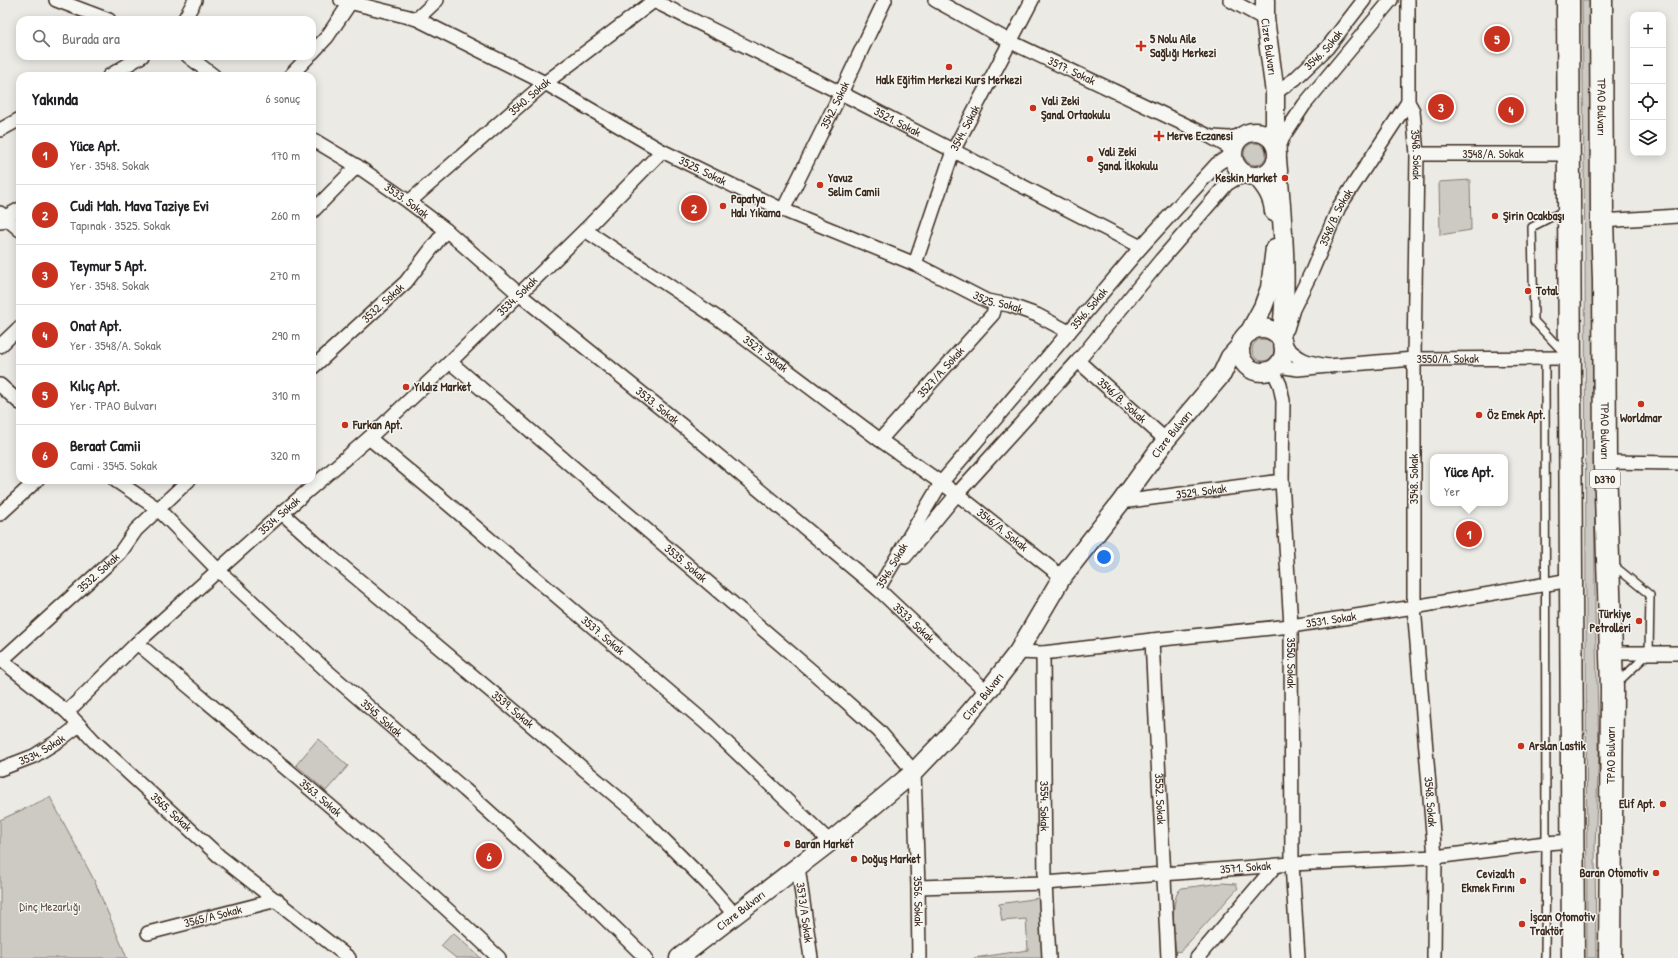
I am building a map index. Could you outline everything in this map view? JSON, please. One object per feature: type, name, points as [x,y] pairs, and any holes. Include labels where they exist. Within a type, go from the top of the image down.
[{"type":"highway","points":[[1568,0],[1573,958]]},
{"type":"highway","name":"TPAO Bulvarı","points":[[1601,0],[1605,462],[1612,688],[1610,958]]},
{"type":"main road","name":"Cizre Bulvarı","points":[[1265,0],[1265,19],[1275,93],[1276,152],[1284,264],[1284,318],[1282,342]]},
{"type":"main road","points":[[1248,134],[1265,135],[1276,152],[1274,166],[1270,171],[1253,176],[1238,167],[1234,160],[1234,152],[1239,140],[1248,134],[1268,111],[1275,93]]},
{"type":"main road","name":"Cizre Bulvarı","points":[[679,958],[734,914],[830,842],[914,772],[958,726],[1018,652],[1062,577],[1166,440],[1222,374],[1230,358],[1245,339],[1263,307],[1270,288],[1275,241],[1273,204],[1269,192],[1253,176]]},
{"type":"main road","points":[[1222,374],[1234,370],[1266,372],[1276,368],[1282,360],[1282,342],[1276,333],[1262,328],[1245,339],[1240,352],[1242,360],[1252,370]]},
{"type":"street","points":[[56,0],[98,16]]},
{"type":"street","points":[[186,16],[195,0]]},
{"type":"street","points":[[416,19],[437,0]]},
{"type":"street","name":"3521. Sokak","points":[[653,0],[841,93],[1141,248]]},
{"type":"street","name":"3540. Sokak","points":[[409,202],[545,83],[653,0]]},
{"type":"street","name":"3542. Sokak","points":[[783,210],[885,0]]},
{"type":"street","name":"3517. Sokak","points":[[935,0],[1011,42],[1211,137],[1234,152]]},
{"type":"street","name":"3544. Sokak","points":[[915,264],[953,151],[1032,0]]},
{"type":"street","points":[[1230,0],[1265,19]]},
{"type":"street","name":"3546. Sokak","points":[[1275,93],[1295,79],[1327,48],[1364,0]]},
{"type":"street","points":[[1276,152],[1284,135],[1304,105],[1391,0]]},
{"type":"street","name":"3548. Sokak","points":[[1408,0],[1408,102],[1413,111],[1418,154],[1414,359],[1414,607],[1435,857],[1434,958]]},
{"type":"street","points":[[316,49],[327,37],[348,1]]},
{"type":"street","name":"3525. Sokak","points":[[348,1],[416,19],[545,83],[662,151],[783,210],[915,264],[987,301],[1008,305],[1037,315],[1069,332]]},
{"type":"street","points":[[116,72],[135,60]]},
{"type":"street","points":[[193,60],[209,72]]},
{"type":"street","points":[[294,72],[305,60]]},
{"type":"street","name":"3548/B. Sokak","points":[[1282,342],[1294,309],[1339,207],[1408,102]]},
{"type":"street","points":[[2,124],[16,120]]},
{"type":"street","points":[[1211,137],[1229,138],[1248,134]]},
{"type":"street","name":"3533. Sokak","points":[[316,141],[357,166],[446,230],[519,294],[685,428],[878,589],[987,692]]},
{"type":"street","name":"3534. Sokak","points":[[316,484],[369,438],[450,362],[585,230],[662,151]]},
{"type":"street","name":"3546. Sokak","points":[[878,589],[941,484],[1141,248],[1218,164],[1234,152]]},
{"type":"street","name":"3548/A. Sokak","points":[[1418,154],[1568,154]]},
{"type":"street","points":[[316,208],[357,166]]},
{"type":"street","name":"3546. Sokak","points":[[878,589],[957,494],[1078,361],[1161,260],[1227,184],[1235,179],[1253,176]]},
{"type":"street","points":[[16,211],[2,218],[16,227]]},
{"type":"street","points":[[1602,221],[1678,216]]},
{"type":"street","name":"3532. Sokak","points":[[316,364],[406,282],[446,230]]},
{"type":"street","name":"3527. Sokak","points":[[585,230],[719,318],[880,440],[941,484]]},
{"type":"street","name":"3527/A. Sokak","points":[[880,440],[993,314],[996,302]]},
{"type":"street","points":[[0,346],[16,331]]},
{"type":"street","points":[[1282,342],[1297,357],[1305,361],[1328,366]]},
{"type":"street","name":"3550/A. Sokak","points":[[1276,368],[1298,369],[1414,359],[1569,358]]},
{"type":"street","name":"3546/B. Sokak","points":[[1078,361],[1166,440]]},
{"type":"street","name":"3535. Sokak","points":[[450,362],[820,678],[879,731],[914,772]]},
{"type":"street","name":"3550. Sokak","points":[[1276,368],[1283,401],[1282,481],[1291,626],[1292,864],[1298,958]]},
{"type":"street","points":[[0,385],[16,399]]},
{"type":"street","name":"3537. Sokak","points":[[369,438],[707,724],[830,842]]},
{"type":"street","points":[[1605,462],[1678,463]]},
{"type":"street","name":"3529. Sokak","points":[[1120,502],[1282,481]]},
{"type":"street","points":[[0,514],[33,484]]},
{"type":"street","name":"3545. Sokak","points":[[121,484],[158,509],[219,570],[327,671],[465,790],[577,891],[646,958]]},
{"type":"street","name":"3532. Sokak","points":[[1,659],[120,553],[136,530],[185,484]]},
{"type":"street","name":"3534. Sokak","points":[[67,712],[137,643],[316,484]]},
{"type":"street","name":"3546/A. Sokak","points":[[941,484],[957,494],[1062,577]]},
{"type":"street","name":"3539. Sokak","points":[[282,513],[329,555],[642,818],[708,884],[734,914]]},
{"type":"street","name":"3531. Sokak","points":[[1018,652],[1043,653],[1291,626],[1414,607],[1570,580]]},
{"type":"street","name":"3552. Sokak","points":[[1152,640],[1168,958]]},
{"type":"street","name":"3563. Sokak","points":[[137,643],[282,765],[442,904],[499,958]]},
{"type":"street","name":"3554. Sokak","points":[[1043,653],[1045,884],[1049,958]]},
{"type":"street","points":[[1611,653],[1678,653]]},
{"type":"street","name":"3565. Sokak","points":[[1,659],[67,712],[219,856],[349,958]]},
{"type":"street","name":"3534. Sokak","points":[[0,769],[34,756],[61,740],[79,725]]},
{"type":"street","name":"3556. Sokak","points":[[914,772],[919,958]]},
{"type":"street","name":"3571. Sokak","points":[[918,887],[1045,884],[1292,864],[1435,857],[1572,841]]},
{"type":"street","name":"3573/A Sokak","points":[[798,866],[811,958]]},
{"type":"street","points":[[1196,958],[1275,866]]},
{"type":"street","name":"3565/A Sokak","points":[[148,933],[277,900]]},
{"type":"lane","points":[[1568,208],[1532,227],[1534,321],[1569,358]]},
{"type":"lane","points":[[1545,358],[1545,958]]},
{"type":"lane","points":[[1608,561],[1650,595],[1649,652],[1612,688]]},
{"type":"green space","points":[[1582,0],[1593,0],[1595,610],[1599,749],[1595,847],[1596,958],[1587,958],[1585,254]]},
{"type":"green space","points":[[1255,143],[1263,146],[1266,154],[1263,162],[1255,165],[1247,162],[1244,154],[1247,146]]},
{"type":"green space","points":[[1470,180],[1471,230],[1440,235],[1439,182]]},
{"type":"green space","points":[[1263,339],[1271,342],[1274,350],[1271,358],[1263,361],[1255,358],[1252,350],[1255,342]]},
{"type":"green space","points":[[318,739],[348,766],[326,791],[296,765]]},
{"type":"green space","name":"Dinç Mezarlığı","points":[[50,797],[94,880],[127,958],[0,958],[0,820]]},
{"type":"green space","points":[[1222,883],[1236,884],[1238,888],[1181,951],[1176,952],[1173,917],[1175,899],[1178,892],[1182,888]]},
{"type":"green space","points":[[1039,898],[1042,958],[974,958],[1028,950],[1026,919],[1002,921],[999,904]]},
{"type":"green space","points":[[453,933],[481,958],[456,958],[441,946]]},
{"type":"place","name":"Kılıç Apt.","points":[[1497,39]]},
{"type":"place","name":"5 Nolu Aile Sağlığı Merkezi","points":[[1141,46]]},
{"type":"place","name":"Halk Eğitim Merkezi Kurs Merkezi","points":[[949,67]]},
{"type":"place","name":"Teymur 5 Apt.","points":[[1441,107]]},
{"type":"place","name":"Vali Zeki Şanal Ortaokulu","points":[[1033,108]]},
{"type":"place","name":"Onat Apt.","points":[[1511,110]]},
{"type":"place","name":"Merve Eczanesi","points":[[1159,136]]},
{"type":"place","name":"Vali Zeki Şanal İlkokulu","points":[[1090,159]]},
{"type":"place","name":"Keskin Market","points":[[1285,178]]},
{"type":"place","name":"Yavuz Selim Camii","points":[[820,185]]},
{"type":"place","name":"Papatya Halı Yıkama","points":[[723,206]]},
{"type":"place","name":"Cudi Mah. Mava Taziye Evi","points":[[694,208]]},
{"type":"place","name":"Şirin Ocakbaşı","points":[[1495,216]]},
{"type":"place","name":"Total","points":[[1528,291]]},
{"type":"place","name":"Yıldız Market","points":[[406,387]]},
{"type":"place","name":"Worldmar","points":[[1641,404]]},
{"type":"place","name":"Öz Emek Apt.","points":[[1479,415]]},
{"type":"place","name":"Furkan Apt.","points":[[345,425]]},
{"type":"place","name":"Yüce Apt.","points":[[1469,534]]},
{"type":"place","name":"Türkiye Petrolleri","points":[[1639,621]]},
{"type":"place","name":"Arslan Lastik","points":[[1521,746]]},
{"type":"place","name":"Elif Apt.","points":[[1663,804]]},
{"type":"place","name":"Baran Market","points":[[787,844]]},
{"type":"place","name":"Beraat Camii","points":[[489,856]]},
{"type":"place","name":"Doğuş Market","points":[[854,859]]},
{"type":"place","name":"Baran Otomotiv","points":[[1656,873]]},
{"type":"place","name":"Cevizaltı Ekmek Fırını","points":[[1523,881]]},
{"type":"place","name":"İşcan Otomotiv Traktör","points":[[1522,924]]}]
